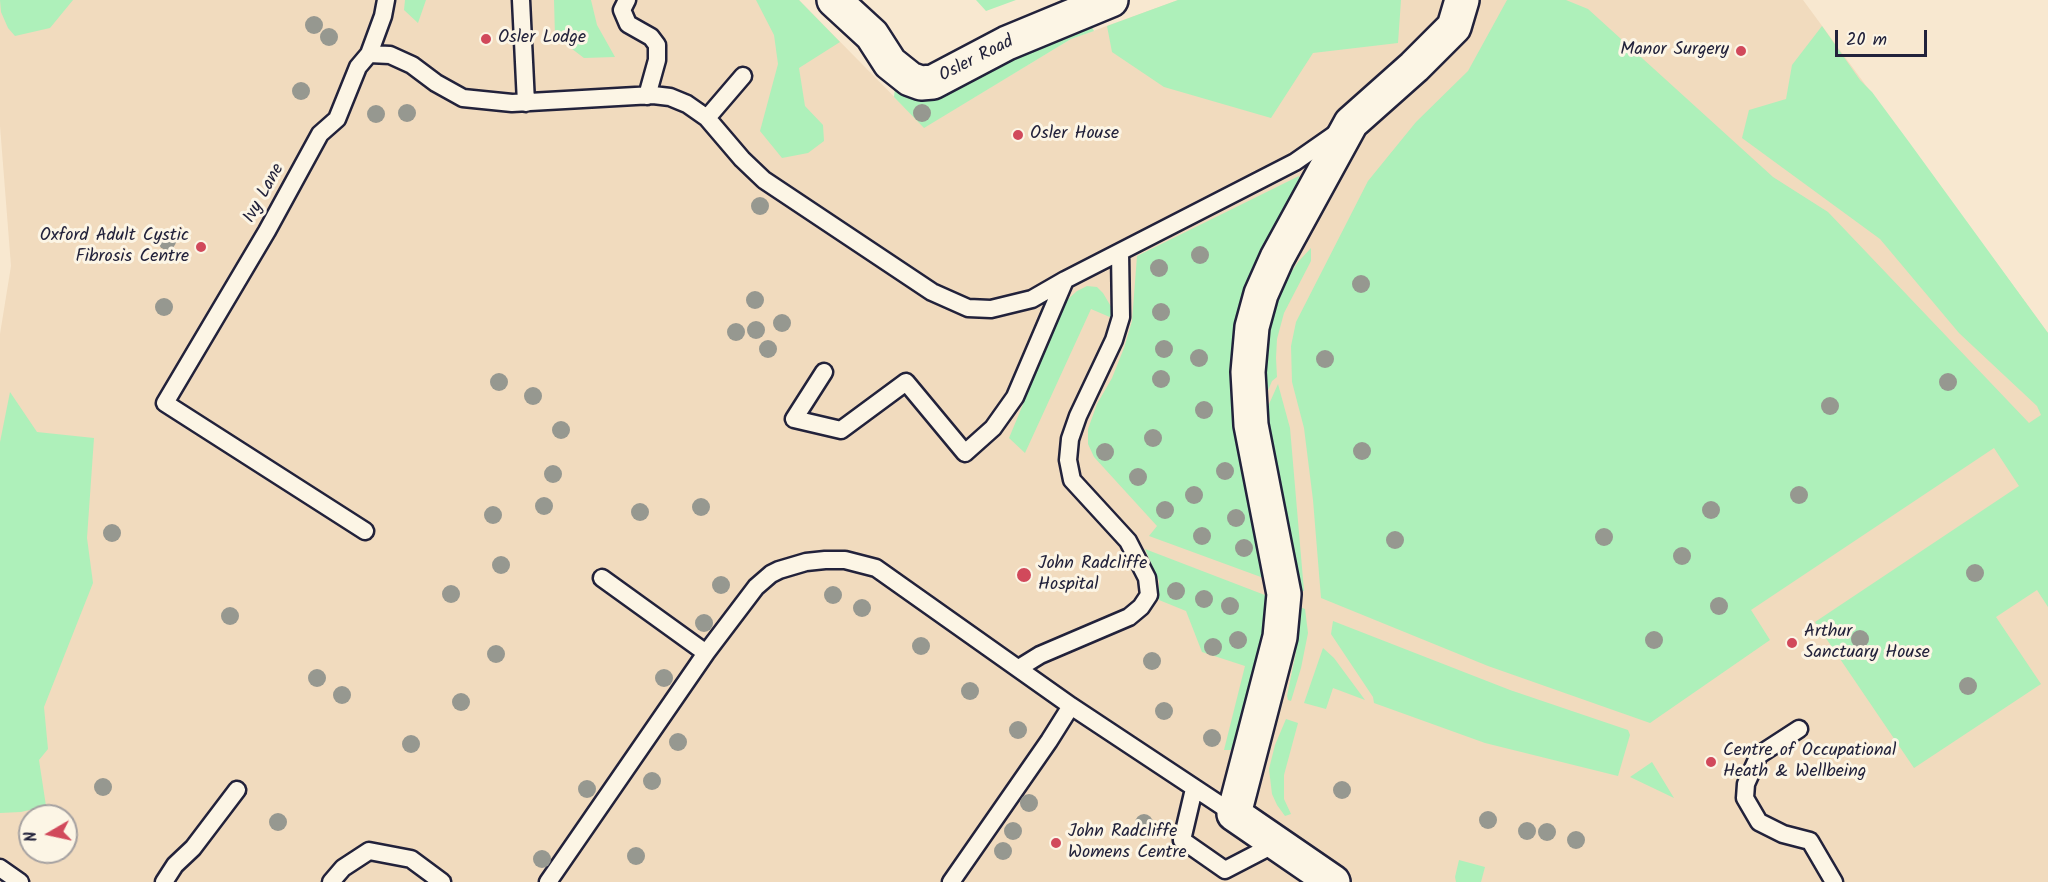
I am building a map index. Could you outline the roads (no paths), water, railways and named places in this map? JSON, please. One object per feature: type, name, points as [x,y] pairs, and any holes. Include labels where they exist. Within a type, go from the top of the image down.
[{"type":"street","name":"Osler Road","points":[[834,0],[872,35],[890,63],[910,79],[921,83],[933,82],[1007,43],[1111,0]]},
{"type":"street","points":[[1333,882],[1234,814],[1281,637],[1284,594],[1251,425],[1248,372],[1252,327],[1261,294],[1277,258],[1351,123],[1414,67],[1454,27],[1462,0]]},
{"type":"lane","name":"Ivy Lane","points":[[365,531],[165,403],[267,231],[320,134],[337,119],[358,67],[369,54],[386,0]]},
{"type":"lane","points":[[521,0],[525,103]]},
{"type":"lane","points":[[627,0],[622,10],[628,24],[651,37],[657,45],[657,60],[647,96]]},
{"type":"lane","points":[[369,54],[390,56],[412,65],[436,83],[463,98],[525,103],[647,96],[670,97],[687,104],[707,118],[742,159],[764,180],[932,292],[968,308],[991,309],[1032,299],[1134,243],[1295,162],[1351,123]]},
{"type":"lane","points":[[707,118],[743,76]]},
{"type":"lane","points":[[1019,668],[1040,655],[1129,617],[1141,608],[1149,595],[1148,578],[1128,541],[1072,480],[1068,460],[1078,416],[1114,340],[1121,318],[1120,252]]},
{"type":"lane","points":[[824,372],[794,419],[841,430],[906,382],[964,453],[993,428],[1015,396],[1065,280]]},
{"type":"lane","points":[[548,882],[706,653],[756,587],[771,574],[806,562],[845,560],[876,568],[1071,706],[1234,814]]},
{"type":"lane","points":[[602,579],[706,653]]},
{"type":"lane","points":[[951,882],[1071,706]]},
{"type":"lane","points":[[1799,729],[1759,755],[1746,784],[1745,798],[1759,822],[1783,834],[1810,841],[1834,882]]},
{"type":"lane","points":[[1194,789],[1182,840],[1225,870],[1277,843]]},
{"type":"lane","points":[[164,882],[175,865],[193,848],[237,790]]},
{"type":"lane","points":[[331,882],[344,868],[369,850],[411,859],[442,882]]},
{"type":"lane","points":[[0,868],[20,882]]},
{"type":"place","name":"Osler Lodge","points":[[486,39]]},
{"type":"place","name":"Manor Surgery","points":[[1741,51]]},
{"type":"place","name":"Osler House","points":[[1018,135]]},
{"type":"place","name":"Oxford Adult Cystic Fibrosis Centre","points":[[201,247]]},
{"type":"place","name":"John Radcliffe Hospital","points":[[1024,575]]},
{"type":"place","name":"Arthur Sanctuary House","points":[[1792,643]]},
{"type":"place","name":"Centre of Occupational Heath & Wellbeing","points":[[1711,762]]},
{"type":"place","name":"John Radcliffe Womens Centre","points":[[1056,843]]}]
